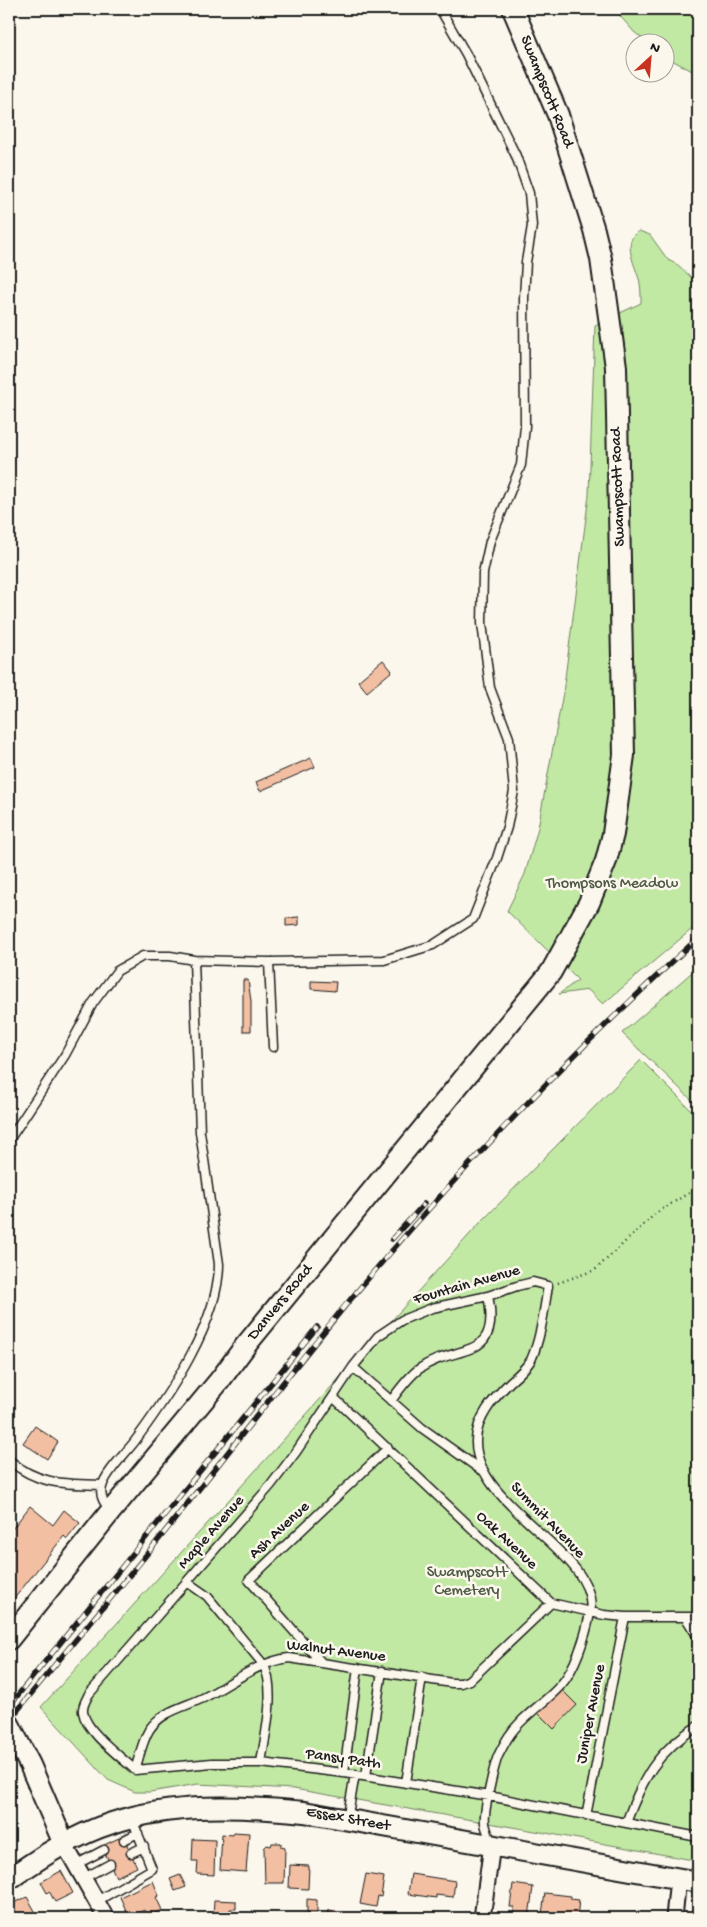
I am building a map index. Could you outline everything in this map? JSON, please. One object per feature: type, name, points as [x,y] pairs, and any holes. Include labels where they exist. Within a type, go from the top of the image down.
[{"type":"street","name":"Swampscott Road","points":[[513,9],[558,116],[594,230],[601,259],[616,367],[624,755],[613,834],[606,861],[589,903],[554,967]]},
{"type":"street","name":"Danvers Road","points":[[9,1639],[110,1511],[220,1380],[246,1345],[554,967]]},
{"type":"street","points":[[9,1724],[30,1764],[64,1844],[106,1918]]},
{"type":"street","name":"Essex Street","points":[[9,1879],[43,1855],[110,1823],[135,1825],[156,1812],[243,1808],[304,1812],[698,1882]]},
{"type":"street","points":[[482,1918],[492,1845]]},
{"type":"street","points":[[674,1918],[678,1878]]},
{"type":"lane","points":[[9,1140],[65,1055],[93,1003],[117,971],[143,956],[170,956],[194,960],[269,962],[384,960],[433,945],[473,919],[507,827],[514,791],[509,738],[490,688],[482,623],[483,573],[490,541],[521,465],[525,426],[526,262],[532,226],[529,193],[516,156],[466,54],[440,9]]},
{"type":"lane","points":[[110,1511],[101,1494],[102,1485],[108,1474],[148,1424],[170,1391],[208,1317],[219,1282],[219,1264],[200,1132],[194,960]]},
{"type":"lane","points":[[269,962],[273,1046]]},
{"type":"lane","name":"Fountain Avenue","points":[[353,1367],[378,1336],[402,1320],[432,1308],[488,1296],[533,1282],[548,1286]]},
{"type":"lane","name":"Summit Avenue","points":[[492,1845],[484,1822],[497,1758],[509,1736],[526,1717],[561,1685],[583,1640],[590,1611],[590,1596],[582,1578],[568,1560],[512,1507],[482,1470],[476,1443],[479,1427],[487,1409],[498,1394],[530,1361],[538,1338],[548,1286]]},
{"type":"lane","points":[[391,1401],[419,1369],[440,1358],[478,1346],[485,1338],[490,1323],[488,1296]]},
{"type":"lane","points":[[353,1367],[422,1428],[482,1470]]},
{"type":"lane","name":"Maple Avenue","points":[[135,1770],[90,1728],[83,1712],[84,1704],[89,1694],[271,1485],[296,1452],[353,1367]]},
{"type":"lane","name":"Oak Avenue","points":[[333,1397],[551,1603]]},
{"type":"lane","name":"Ash Avenue","points":[[321,1662],[249,1580],[388,1448]]},
{"type":"lane","points":[[9,1460],[34,1477],[60,1483],[102,1485]]},
{"type":"lane","points":[[187,1582],[207,1596],[263,1664],[268,1673],[270,1685],[261,1764]]},
{"type":"lane","points":[[551,1603],[604,1615],[698,1618]]},
{"type":"lane","name":"Walnut Avenue","points":[[135,1770],[149,1730],[157,1722],[172,1710],[206,1697],[263,1664],[289,1658],[461,1683],[470,1680],[551,1603]]},
{"type":"lane","name":"Juniper Avenue","points":[[586,1816],[625,1617]]},
{"type":"lane","points":[[686,1618],[698,1637]]},
{"type":"lane","points":[[344,1773],[358,1668]]},
{"type":"lane","points":[[366,1776],[382,1672]]},
{"type":"lane","points":[[406,1783],[422,1678]]},
{"type":"lane","points":[[626,1823],[643,1780],[660,1757],[680,1738],[698,1726]]},
{"type":"lane","name":"Pansy Path","points":[[135,1770],[212,1763],[261,1764],[355,1774],[489,1796],[698,1837]]},
{"type":"lane","points":[[347,1820],[355,1774]]},
{"type":"lane","points":[[124,1840],[135,1825]]},
{"type":"lane","points":[[97,1902],[152,1869],[135,1825]]},
{"type":"lane","points":[[131,1854],[144,1848]]},
{"type":"lane","points":[[77,1864],[104,1850]]},
{"type":"lane","points":[[84,1878],[110,1864]]},
{"type":"path","points":[[548,1286],[595,1270],[656,1213],[687,1194],[698,1190]]},
{"type":"green space","points":[[614,9],[698,9],[698,74],[674,61],[674,32],[634,32]]},
{"type":"green space","name":"Thompsons Meadow","points":[[639,231],[650,235],[668,260],[678,265],[693,279],[698,277],[698,924],[603,1004],[588,990],[559,994],[578,980],[507,911],[525,874],[538,828],[563,693],[589,495],[595,325],[641,303],[640,283],[630,248],[633,235]]},
{"type":"green space","points":[[698,967],[698,1106],[622,1033]]},
{"type":"green space","name":"Swampscott Cemetery","points":[[641,1060],[698,1117],[698,1861],[294,1789],[198,1784],[150,1792],[135,1792],[108,1780],[41,1707],[480,1223]]},
{"type":"building","points":[[383,660],[392,671],[367,692],[358,681]]},
{"type":"building","points":[[311,758],[315,767],[260,791],[256,782]]},
{"type":"building","points":[[299,917],[299,925],[286,926],[286,918]]},
{"type":"building","points":[[243,980],[248,980],[251,1001],[251,1031],[243,1031]]},
{"type":"building","points":[[311,981],[336,982],[335,991],[311,989]]},
{"type":"building","points":[[35,1426],[58,1442],[47,1459],[23,1443]]},
{"type":"building","points":[[30,1506],[53,1525],[64,1510],[80,1523],[67,1539],[64,1536],[9,1605],[9,1533]]},
{"type":"building","points":[[561,1689],[577,1705],[554,1729],[538,1713]]},
{"type":"building","points":[[233,1832],[249,1833],[246,1872],[220,1870],[222,1834],[232,1835]]},
{"type":"building","points":[[123,1836],[137,1867],[116,1877],[102,1846]]},
{"type":"building","points":[[193,1839],[215,1840],[214,1875],[197,1874],[198,1861],[192,1861]]},
{"type":"building","points":[[272,1843],[281,1843],[281,1847],[285,1848],[284,1883],[265,1883],[264,1848],[267,1845],[271,1846]]},
{"type":"building","points":[[290,1865],[309,1866],[308,1889],[289,1888]]},
{"type":"building","points":[[61,1871],[73,1893],[55,1902],[41,1882]]},
{"type":"building","points":[[366,1874],[384,1877],[381,1897],[378,1896],[376,1907],[360,1904]]},
{"type":"building","points":[[411,1874],[455,1881],[453,1897],[436,1895],[436,1898],[408,1894]]},
{"type":"building","points":[[180,1875],[186,1887],[175,1891],[170,1879]]},
{"type":"building","points":[[153,1881],[159,1896],[156,1897],[162,1910],[147,1917],[144,1910],[129,1917],[120,1897]]},
{"type":"building","points":[[513,1884],[533,1887],[529,1917],[514,1915],[514,1907],[510,1907]]},
{"type":"building","points":[[545,1893],[571,1896],[571,1899],[579,1900],[577,1918],[542,1914]]},
{"type":"building","points":[[27,1897],[39,1918],[16,1918],[12,1911],[9,1911],[9,1903]]},
{"type":"building","points":[[307,1899],[317,1900],[317,1913],[307,1913]]},
{"type":"building","points":[[214,1900],[236,1901],[236,1909],[230,1909],[230,1918],[213,1918]]},
{"type":"building","points":[[329,1910],[336,1911],[335,1918],[328,1918]]},
{"type":"building","points":[[593,1914],[619,1915],[619,1918],[593,1918]]},
{"type":"building","points":[[638,1914],[656,1916],[656,1918],[637,1918]]},
{"type":"railway","points":[[9,1721],[383,1261],[496,1135],[616,1015],[698,938]]},
{"type":"railway","points":[[392,1239],[424,1204]]},
{"type":"railway","points":[[9,1706],[317,1327]]}]
